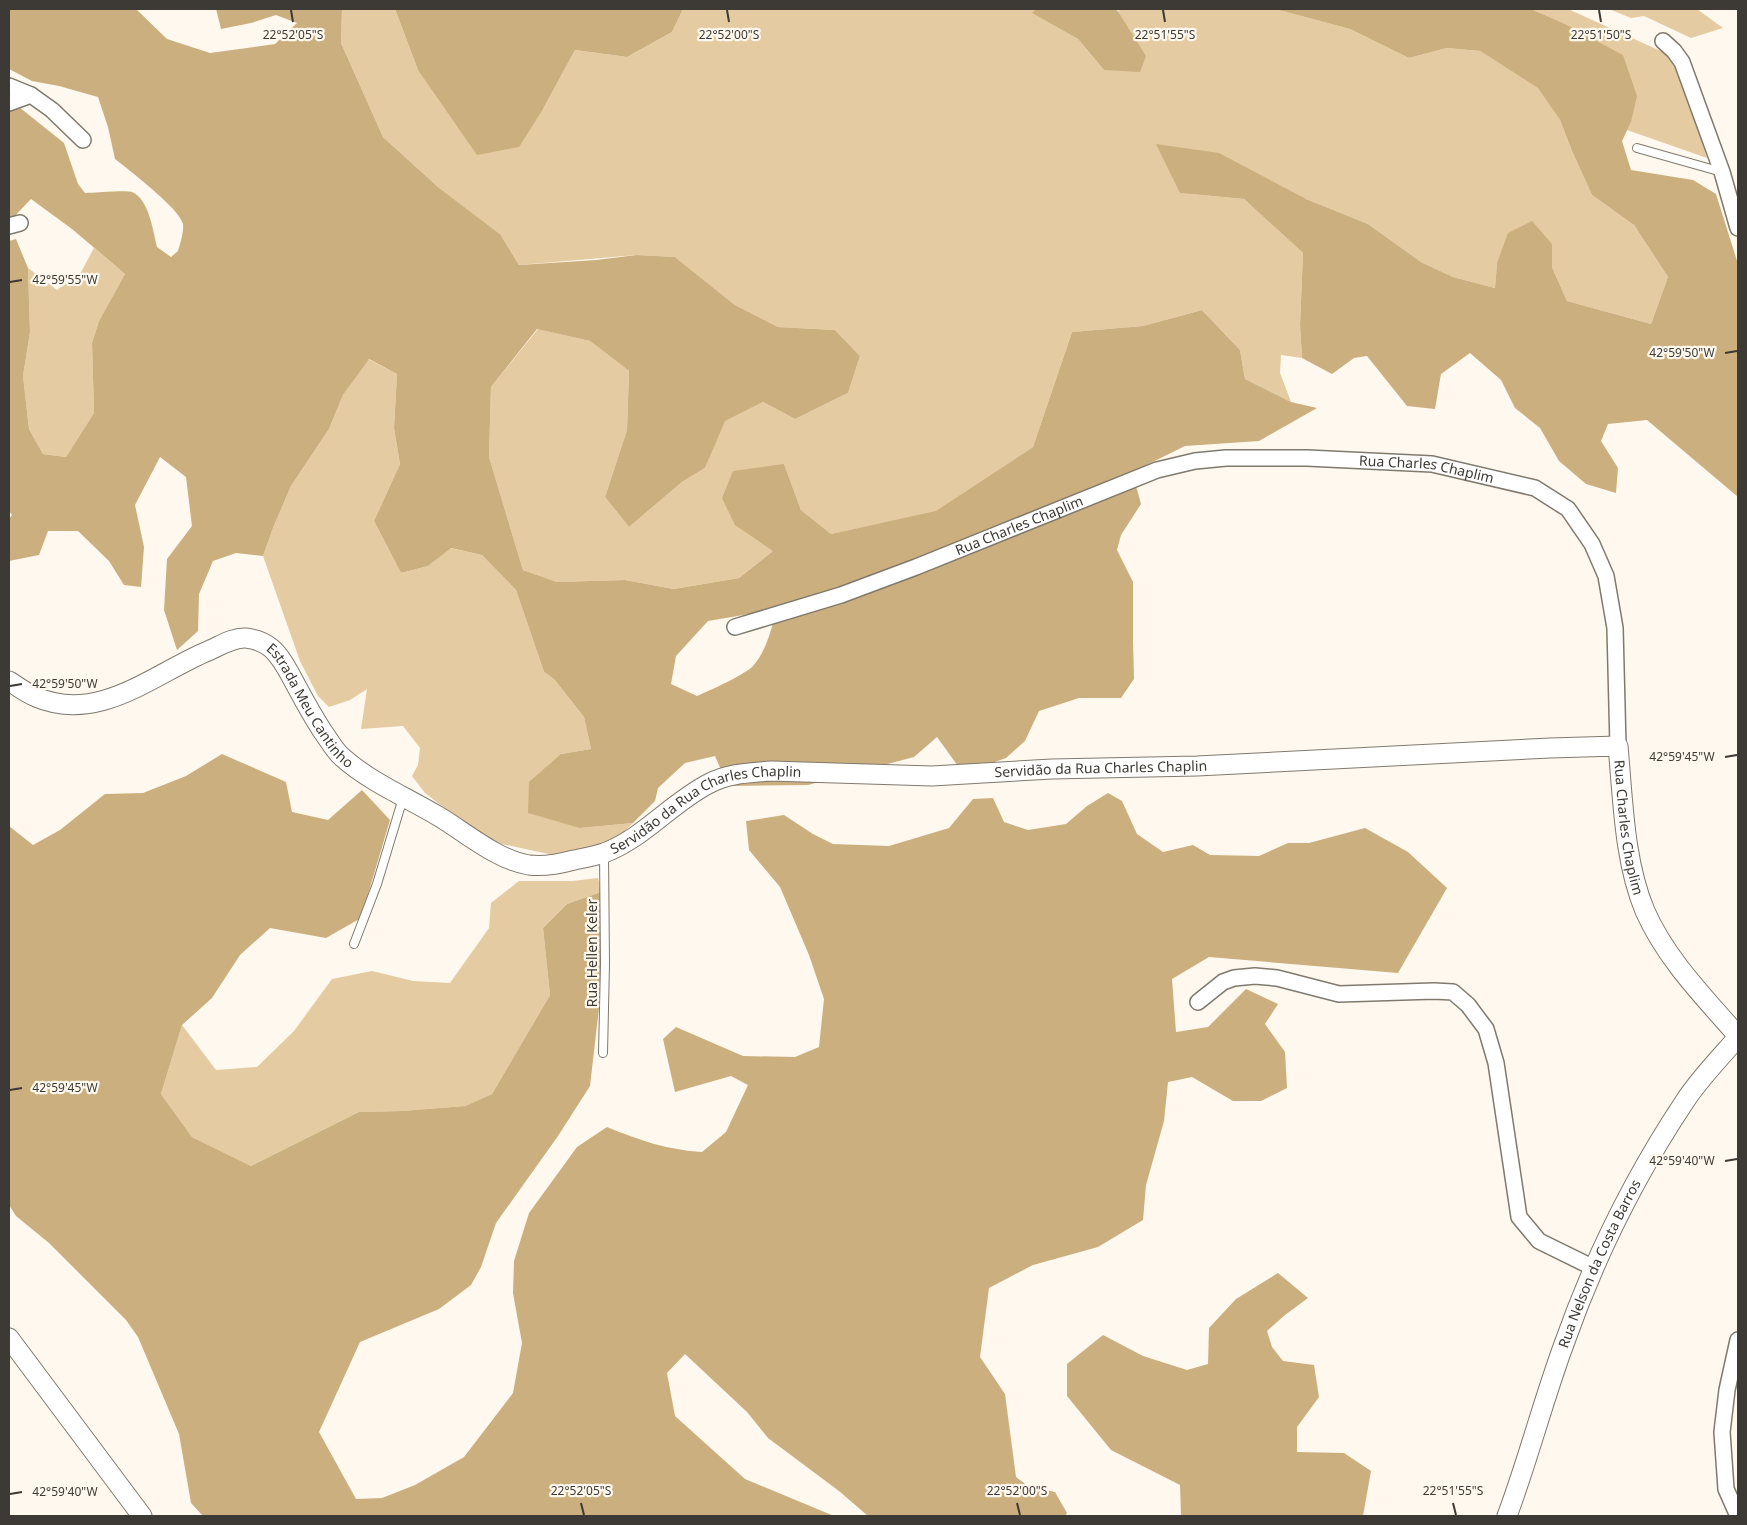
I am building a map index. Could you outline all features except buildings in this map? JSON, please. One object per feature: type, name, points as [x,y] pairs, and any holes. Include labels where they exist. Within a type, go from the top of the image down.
[{"type":"street","points":[[1663,41],[1682,62],[1722,172],[1738,228]]},
{"type":"street","points":[[9,86],[31,95],[52,110],[83,140]]},
{"type":"street","points":[[9,103],[31,95]]},
{"type":"street","name":"Rua Charles Chaplim","points":[[735,627],[841,595],[916,568],[1158,470],[1195,461],[1226,458],[1307,458],[1432,464],[1535,488],[1568,509],[1592,544],[1606,576],[1615,628],[1618,746],[1631,864],[1645,911],[1666,949],[1738,1037]]},
{"type":"street","name":"Estrada Meu Cantinho","points":[[9,681],[35,697],[59,704],[78,704],[107,700],[151,681],[194,657],[232,640],[244,638],[257,640],[271,648],[283,662],[309,710],[340,756],[379,783],[509,859],[528,865],[560,864],[604,853]]},
{"type":"street","name":"Servidão da Rua Charles Chaplin","points":[[604,853],[623,844],[709,783],[729,775],[738,774],[771,771],[932,776],[1197,766],[1618,746]]},
{"type":"street","points":[[1198,1002],[1223,982],[1234,978],[1255,976],[1277,978],[1340,994],[1453,992],[1468,1005],[1486,1029],[1496,1064],[1519,1217],[1539,1241],[1594,1268]]},
{"type":"street","name":"Rua Nelson da Costa Barros","points":[[1507,1516],[1564,1343],[1594,1268],[1612,1230],[1650,1156],[1686,1099],[1738,1037]]},
{"type":"street","points":[[9,1338],[142,1516]]},
{"type":"street","points":[[1738,1340],[1727,1390],[1722,1432],[1726,1489],[1738,1516]]},
{"type":"street","points":[[1726,1489],[1738,1479]]},
{"type":"lane","points":[[1637,148],[1722,172]]},
{"type":"lane","points":[[354,944],[377,884],[404,796]]},
{"type":"lane","name":"Rua Hellen Keler","points":[[603,1053],[605,964],[604,853]]},
{"type":"shaded area","points":[[9,9],[136,9],[167,39],[210,53],[275,44],[297,23],[276,15],[251,23],[221,29],[216,9],[342,9],[341,43],[383,137],[438,187],[500,234],[519,265],[596,260],[637,255],[675,257],[735,305],[778,327],[835,330],[860,356],[848,393],[795,419],[763,402],[725,421],[705,468],[682,482],[629,527],[605,497],[627,430],[629,371],[590,341],[537,329],[491,387],[489,457],[523,570],[557,582],[625,580],[674,589],[739,578],[773,551],[735,525],[722,498],[733,471],[784,464],[801,510],[831,534],[936,511],[1033,447],[1072,332],[1143,326],[1202,310],[1240,350],[1245,379],[1291,402],[1317,408],[1259,441],[1185,446],[1106,485],[849,586],[749,614],[708,621],[676,656],[671,684],[697,696],[735,678],[753,666],[763,650],[774,619],[907,579],[1136,486],[1141,504],[1121,535],[1117,550],[1133,582],[1134,679],[1121,698],[1079,698],[1039,711],[1025,741],[1006,758],[963,773],[937,737],[914,757],[808,785],[728,786],[715,756],[685,763],[658,788],[655,801],[633,823],[580,828],[528,813],[529,782],[561,754],[591,749],[584,717],[554,679],[544,672],[516,590],[482,555],[451,548],[428,566],[401,573],[374,521],[400,464],[394,428],[397,374],[369,359],[343,395],[329,429],[291,486],[263,556],[236,553],[213,561],[199,594],[198,631],[177,650],[164,610],[167,559],[192,526],[186,477],[160,457],[135,505],[144,547],[141,587],[124,585],[109,561],[78,531],[48,531],[39,555],[9,561],[9,519],[12,515],[9,511],[9,241],[16,239],[28,268],[30,332],[23,376],[29,429],[43,454],[66,457],[94,413],[92,343],[99,321],[125,274],[72,229],[31,199],[9,222],[9,99],[64,143],[78,184],[85,193],[129,191],[138,196],[143,201],[152,224],[157,247],[171,257],[178,251],[182,238],[183,224],[180,217],[164,200],[115,159],[108,127],[98,97],[59,86],[32,81],[9,69]]},
{"type":"shaded area","points":[[342,9],[395,9],[418,70],[543,109],[575,50],[627,57],[672,32],[683,9],[1036,9],[1033,13],[1078,39],[1104,70],[1119,9],[1275,9],[1350,29],[1409,58],[1447,48],[1480,51],[1539,88],[1560,120],[1592,195],[1634,225],[1668,277],[1651,324],[1567,301],[1552,267],[1552,244],[1497,263],[1495,288],[1453,277],[1421,262],[1368,224],[1306,199],[1180,193],[1244,199],[1303,253],[1300,325],[1302,358],[1281,355],[1280,373],[1291,402],[1245,379],[1240,350],[1202,310],[1143,326],[1072,332],[1033,447],[936,512],[831,534],[801,510],[784,464],[773,551],[739,578],[674,589],[625,580],[557,582],[523,570],[489,457],[491,387],[538,329],[590,341],[629,371],[627,430],[605,497],[629,527],[682,482],[705,468],[724,421],[763,402],[795,419],[848,393],[860,356],[835,330],[778,327],[735,305],[675,257],[637,255],[519,265],[500,234],[438,187],[383,137],[341,43]]},
{"type":"shaded area","points":[[395,9],[683,9],[672,32],[627,57],[575,50],[543,109],[519,147],[477,155],[418,70]]},
{"type":"shaded area","points":[[1036,9],[1119,9],[1117,10],[1146,56],[1140,72],[1104,70],[1078,39],[1032,13]]},
{"type":"shaded area","points":[[1275,9],[1531,9],[1561,22],[1623,55],[1637,96],[1631,122],[1622,141],[1631,170],[1693,180],[1716,194],[1738,264],[1738,497],[1647,420],[1608,424],[1601,441],[1618,468],[1616,493],[1586,484],[1559,461],[1540,428],[1515,408],[1501,380],[1470,353],[1441,374],[1435,409],[1407,406],[1367,356],[1354,358],[1332,374],[1302,358],[1300,325],[1303,253],[1244,199],[1180,193],[1156,144],[1219,153],[1306,199],[1368,224],[1421,262],[1453,277],[1495,288],[1497,263],[1508,233],[1532,221],[1552,244],[1552,267],[1567,301],[1651,324],[1668,277],[1634,225],[1592,195],[1560,120],[1538,88],[1480,51],[1447,48],[1409,58],[1350,29]]},
{"type":"shaded area","points":[[1531,9],[1568,9],[1676,58],[1707,158],[1627,130],[1631,122],[1561,22]]},
{"type":"shaded area","points":[[1609,9],[1697,9],[1723,28],[1691,38],[1644,16],[1631,18]]},
{"type":"shaded area","points":[[94,248],[125,274],[99,321],[92,343],[94,413],[66,457],[43,454],[29,429],[23,376],[30,332],[28,268],[57,290],[80,274]]},
{"type":"shaded area","points":[[368,359],[397,374],[394,428],[400,464],[374,521],[401,573],[428,566],[450,548],[482,555],[516,590],[544,672],[554,679],[584,717],[591,749],[561,754],[580,828],[633,823],[608,847],[558,856],[488,841],[425,793],[412,776],[418,765],[420,748],[403,726],[361,729],[367,689],[350,700],[329,707],[318,696],[300,661],[263,556],[291,486],[329,429],[343,395]]},
{"type":"shaded area","points":[[222,754],[286,782],[292,812],[328,820],[362,790],[390,820],[361,918],[326,938],[270,928],[240,955],[212,998],[182,1025],[161,1094],[192,1137],[251,1166],[359,1112],[465,1106],[492,1094],[550,995],[543,928],[567,904],[601,892],[602,982],[590,1086],[558,1136],[496,1223],[481,1267],[471,1285],[439,1309],[360,1342],[319,1432],[356,1499],[382,1498],[415,1485],[464,1457],[513,1393],[522,1343],[513,1293],[514,1261],[529,1213],[577,1147],[607,1127],[653,1144],[702,1152],[726,1132],[748,1085],[731,1076],[675,1092],[663,1039],[676,1027],[743,1056],[795,1057],[819,1047],[824,999],[809,955],[780,887],[749,850],[746,821],[784,815],[813,834],[833,844],[889,846],[949,828],[973,799],[993,798],[1004,822],[1028,830],[1066,824],[1087,806],[1108,793],[1122,801],[1137,834],[1163,852],[1193,845],[1210,855],[1259,856],[1288,843],[1309,843],[1365,828],[1408,852],[1447,888],[1398,973],[1209,957],[1172,979],[1176,1032],[1208,1027],[1246,989],[1278,1004],[1265,1024],[1285,1052],[1287,1088],[1261,1101],[1233,1101],[1192,1077],[1168,1082],[1164,1121],[1146,1185],[1143,1220],[1098,1247],[1033,1265],[989,1288],[980,1357],[1005,1394],[1016,1477],[1028,1486],[1055,1492],[1067,1513],[1065,1516],[868,1516],[839,1491],[768,1438],[747,1412],[685,1354],[667,1373],[675,1416],[745,1479],[834,1516],[203,1516],[191,1503],[179,1434],[138,1337],[126,1320],[49,1243],[16,1216],[9,1205],[9,826],[33,845],[60,830],[105,794],[143,793],[186,776]]},
{"type":"shaded area","points":[[598,878],[601,892],[567,904],[543,928],[550,995],[492,1094],[465,1106],[359,1112],[251,1166],[192,1137],[161,1094],[182,1025],[216,1070],[257,1067],[294,1031],[332,979],[372,971],[413,981],[450,983],[489,928],[491,903],[519,881],[573,881]]},
{"type":"shaded area","points":[[1278,1273],[1308,1298],[1267,1331],[1272,1347],[1283,1361],[1314,1365],[1319,1397],[1297,1427],[1297,1452],[1344,1453],[1371,1471],[1363,1516],[1181,1516],[1180,1485],[1111,1450],[1067,1396],[1067,1364],[1103,1335],[1143,1356],[1187,1370],[1208,1364],[1209,1328],[1236,1299]]}]
